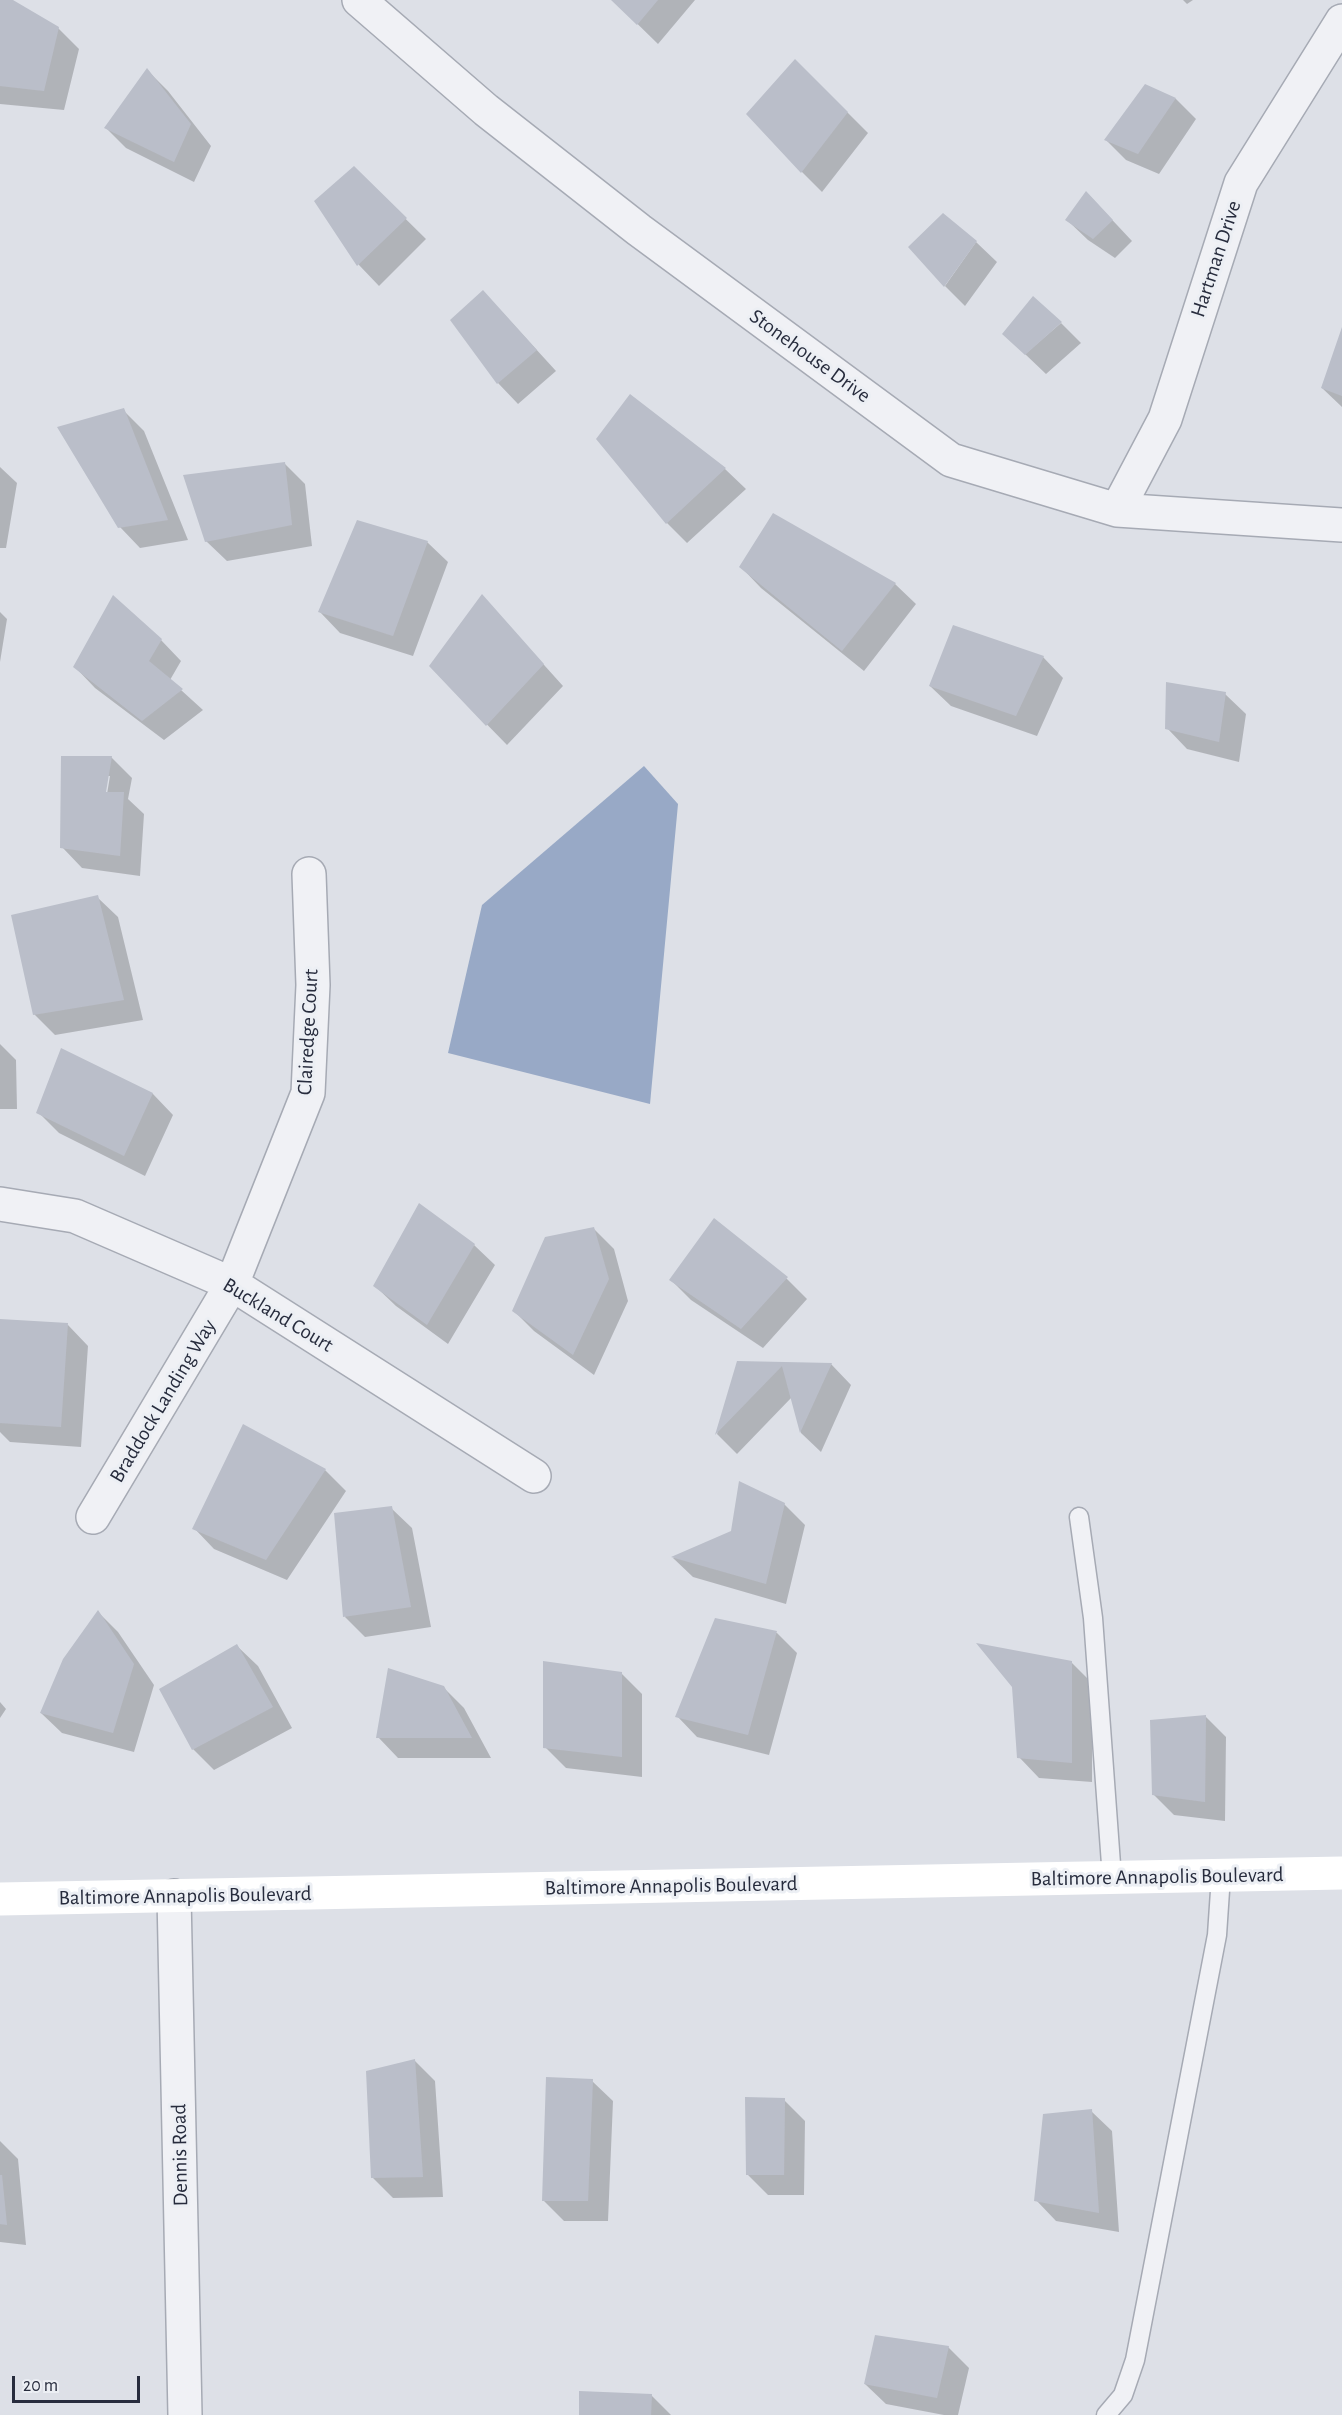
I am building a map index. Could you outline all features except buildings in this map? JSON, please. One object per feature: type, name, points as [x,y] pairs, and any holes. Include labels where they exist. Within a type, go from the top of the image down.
[{"type":"main road","name":"Baltimore Annapolis Boulevard","points":[[0,1899],[1342,1873]]},
{"type":"street","name":"Stonehouse Drive","points":[[360,0],[486,110],[639,230],[951,460],[1117,510],[1342,525]]},
{"type":"street","name":"Hartman Drive","points":[[1117,510],[1165,419],[1241,183],[1342,21]]},
{"type":"street","name":"Clairedge Court","points":[[232,1284],[308,1093],[313,985],[309,874]]},
{"type":"street","name":"Buckland Court","points":[[0,1204],[75,1216],[232,1284],[534,1476]]},
{"type":"street","name":"Braddock Landing Way","points":[[93,1517],[232,1284]]},
{"type":"street","name":"Dennis Road","points":[[174,1896],[185,2415]]},
{"type":"lane","points":[[1079,1517],[1094,1618],[1112,1878]]},
{"type":"lane","points":[[1106,2415],[1123,2395],[1135,2360],[1217,1935],[1221,1876]]},
{"type":"water","points":[[644,766],[678,804],[650,1104],[448,1053],[482,905]]}]
